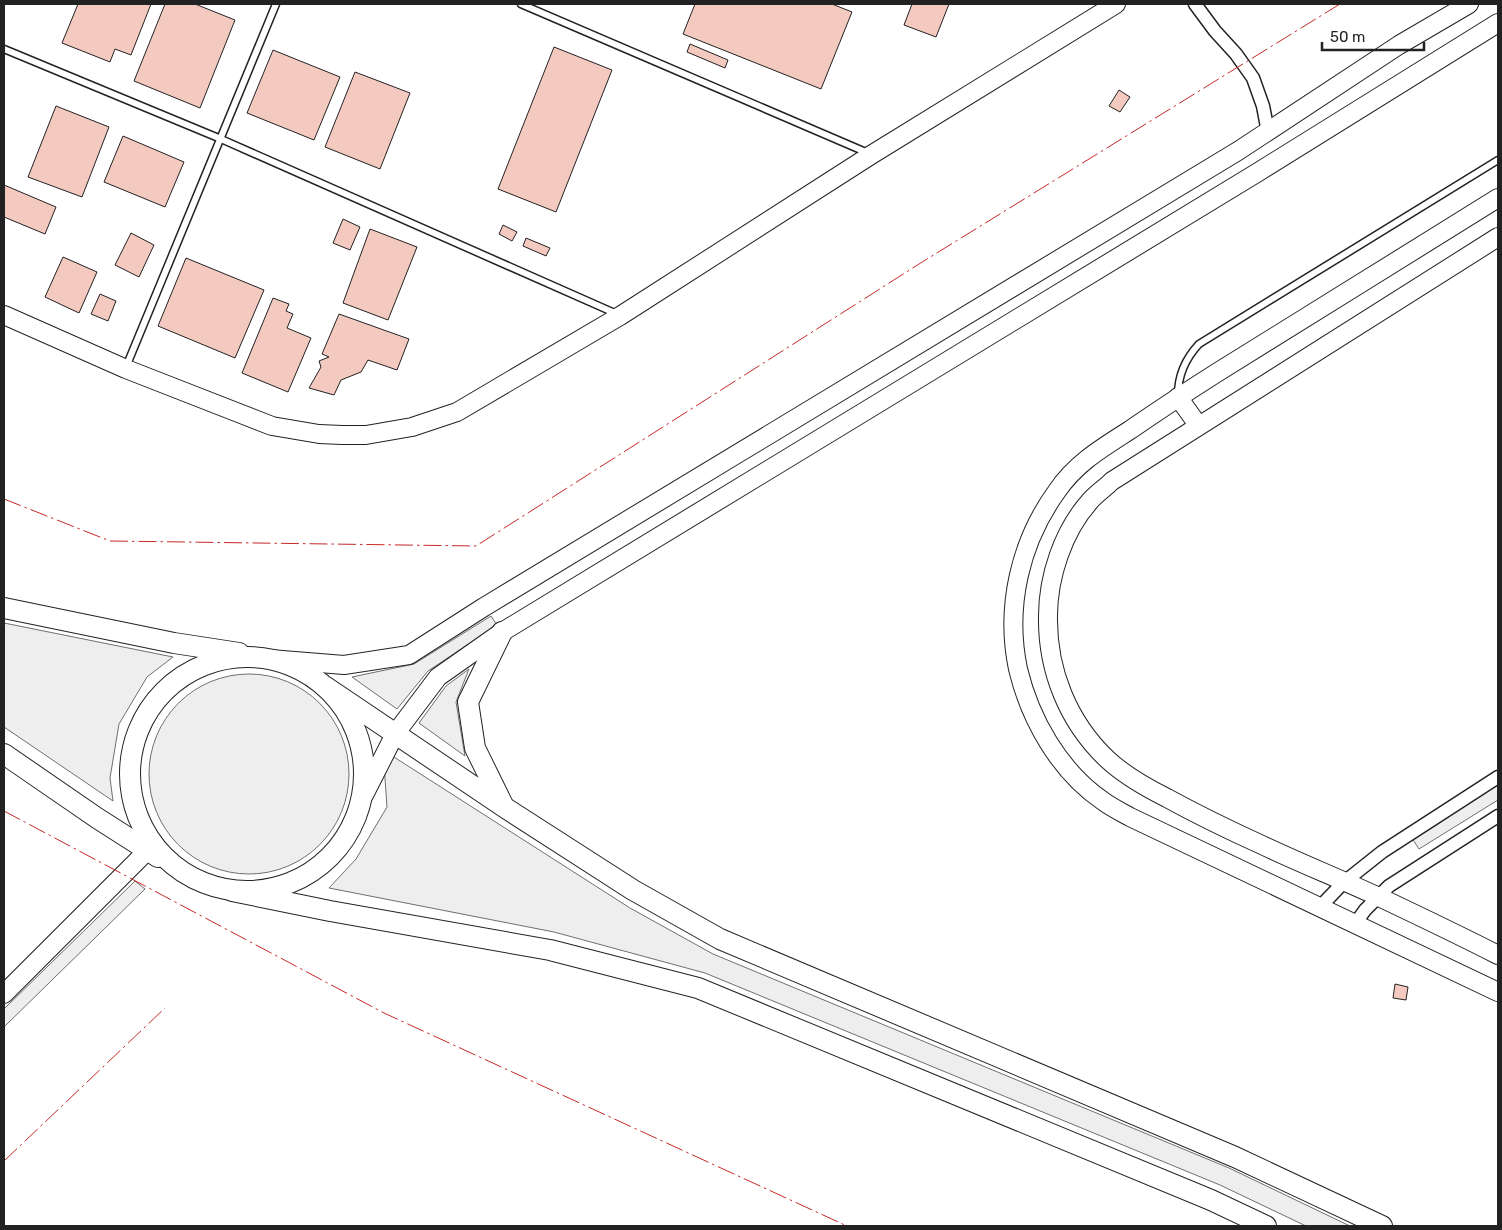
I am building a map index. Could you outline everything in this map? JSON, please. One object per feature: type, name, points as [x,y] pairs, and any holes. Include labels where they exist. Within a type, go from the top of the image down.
[{"type":"main road","points":[[4,608],[174,643],[270,659],[300,669],[504,807],[633,890],[720,939],[1226,1153],[1382,1226]]},
{"type":"main road","points":[[502,632],[468,702],[474,748],[504,807]]},
{"type":"main road","points":[[181,871],[152,843],[134,808],[130,768],[138,729],[160,695],[192,670],[230,658],[270,659]]},
{"type":"main road","points":[[232,891],[268,890],[302,878],[331,857],[352,829],[364,795],[364,755],[351,718],[326,687]]},
{"type":"main road","points":[[4,754],[97,818],[205,884],[330,910],[550,950],[698,988],[1211,1200],[1266,1226]]},
{"type":"street","points":[[4,315],[126,369],[272,426],[319,434],[366,435],[412,427],[457,412],[620,316],[871,155],[1116,4]]},
{"type":"street","points":[[1195,4],[1215,32],[1236,54],[1253,78],[1263,106],[1268,132]]},
{"type":"street","points":[[270,659],[344,665],[409,655],[484,607],[1238,152],[1399,45],[1468,4]]},
{"type":"street","points":[[364,795],[395,734],[438,677],[502,632],[1254,174],[1498,23]]},
{"type":"street","points":[[1238,152],[1254,174]]},
{"type":"street","points":[[1498,198],[1178,397],[1080,463],[1057,490],[1039,519],[1025,551],[1016,584],[1013,619],[1015,654],[1023,687],[1035,720],[1053,750],[1075,776],[1101,800],[1130,818],[1498,992]]},
{"type":"street","points":[[1498,237],[1112,481],[1089,502],[1073,525],[1055,568],[1048,605],[1050,652],[1060,689],[1072,714],[1088,738],[1107,759],[1129,777],[1201,817],[1377,896],[1498,954]]},
{"type":"street","points":[[1178,397],[1198,426]]},
{"type":"street","points":[[1319,908],[1343,882],[1382,852],[1498,777]]},
{"type":"street","points":[[1355,924],[1377,896],[1402,877],[1498,816]]},
{"type":"street","points":[[4,994],[148,850]]},
{"type":"lane","points":[[126,369],[276,4]]},
{"type":"lane","points":[[520,4],[871,155]]},
{"type":"lane","points":[[4,49],[220,139],[620,316]]},
{"type":"lane","points":[[1178,397],[1182,368],[1192,351],[1199,344],[1498,160]]},
{"type":"shaded area","points":[[491,616],[497,625],[428,671],[397,709],[352,677],[414,664]]},
{"type":"shaded area","points":[[4,623],[173,657],[147,677],[119,724],[110,778],[113,801],[4,727]]},
{"type":"shaded area","points":[[469,669],[456,702],[465,756],[419,723],[446,686]]},
{"type":"shaded area","points":[[239,674],[259,674],[287,681],[305,691],[320,703],[332,718],[342,736],[349,764],[349,784],[342,812],[332,830],[320,845],[305,857],[287,867],[259,874],[239,874],[211,867],[193,857],[172,838],[156,812],[153,803],[149,784],[149,764],[156,736],[166,718],[185,697],[211,681],[220,678]]},
{"type":"shaded area","points":[[383,750],[630,908],[713,954],[1229,1168],[1350,1226],[1306,1226],[1220,1185],[705,973],[554,932],[329,888],[356,859],[387,807]]},
{"type":"shaded area","points":[[1498,781],[1498,800],[1419,849],[1410,835]]},
{"type":"shaded area","points":[[135,881],[145,889],[4,1027],[4,1009]]},
{"type":"building","points":[[78,4],[151,4],[131,55],[115,49],[110,62],[62,43]]},
{"type":"building","points":[[165,4],[195,4],[235,20],[200,108],[134,81]]},
{"type":"building","points":[[695,4],[832,4],[852,12],[821,89],[683,34]]},
{"type":"building","points":[[912,4],[949,4],[936,37],[904,25]]},
{"type":"building","points":[[690,44],[728,60],[725,68],[687,52]]},
{"type":"building","points":[[554,47],[612,70],[556,212],[498,189]]},
{"type":"building","points":[[273,50],[340,77],[314,140],[247,113]]},
{"type":"building","points":[[355,72],[410,93],[380,169],[325,147]]},
{"type":"building","points":[[1119,90],[1130,97],[1120,112],[1109,106]]},
{"type":"building","points":[[56,106],[109,127],[82,197],[28,177]]},
{"type":"building","points":[[123,136],[184,162],[165,207],[104,182]]},
{"type":"building","points":[[4,185],[56,207],[45,234],[4,217]]},
{"type":"building","points":[[343,219],[360,227],[350,250],[333,243]]},
{"type":"building","points":[[503,225],[517,232],[512,241],[499,234]]},
{"type":"building","points":[[370,229],[417,247],[388,320],[343,303]]},
{"type":"building","points":[[131,233],[154,245],[139,277],[115,265]]},
{"type":"building","points":[[526,238],[550,248],[546,256],[523,246]]},
{"type":"building","points":[[63,257],[97,272],[79,313],[45,297]]},
{"type":"building","points":[[186,258],[264,290],[235,358],[158,326]]},
{"type":"building","points":[[100,294],[116,301],[108,321],[91,314]]},
{"type":"building","points":[[273,298],[289,304],[286,311],[293,314],[287,328],[311,338],[288,392],[242,373]]},
{"type":"building","points":[[339,314],[409,339],[397,370],[368,360],[361,372],[341,380],[334,395],[309,388],[321,367],[319,361],[329,357],[322,354]]},
{"type":"building","points":[[1395,984],[1408,987],[1406,1000],[1393,998]]},
{"type":"power","points":[[4,499],[110,541],[476,546],[919,264],[1340,4]]},
{"type":"power","points":[[4,811],[384,1013],[847,1226]]},
{"type":"power","points":[[4,1161],[165,1008]]}]
